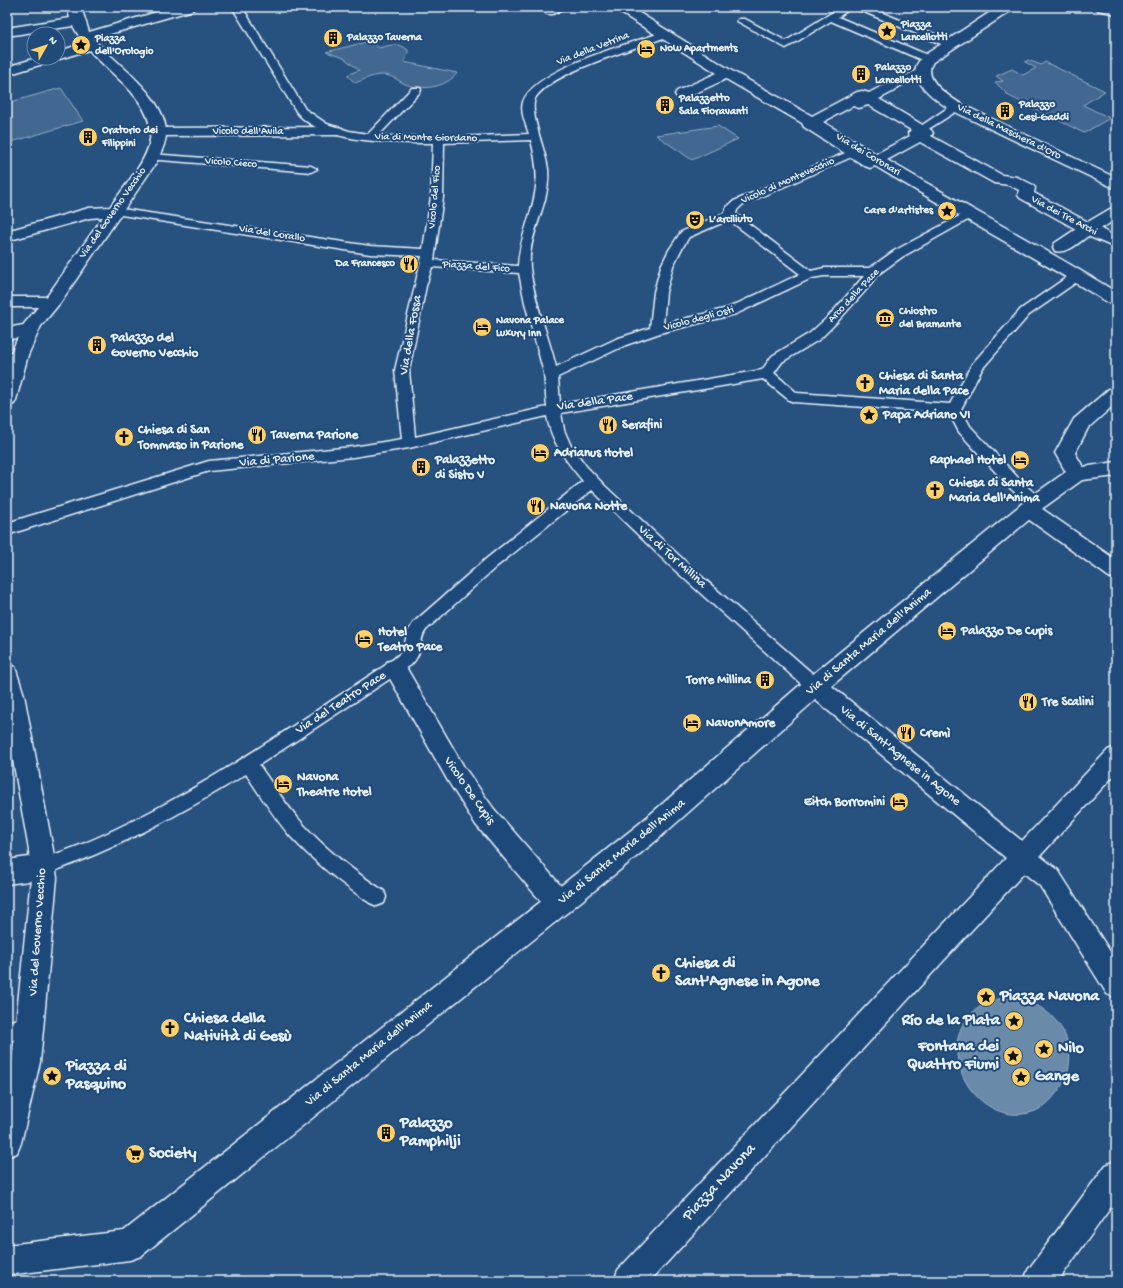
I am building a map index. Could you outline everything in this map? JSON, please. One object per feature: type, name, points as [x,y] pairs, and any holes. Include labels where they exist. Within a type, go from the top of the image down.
[{"type":"street","points":[[74,7],[78,21],[88,41],[147,102],[158,122],[159,132]]},
{"type":"street","points":[[66,52],[88,41],[188,7]]},
{"type":"street","name":"Via dei Coronari","points":[[621,7],[663,35],[727,74],[816,125],[864,155],[969,215],[1051,253],[1077,276],[1116,300]]},
{"type":"street","points":[[925,64],[951,43],[1007,7]]},
{"type":"street","points":[[1104,7],[1116,10]]},
{"type":"street","points":[[7,32],[78,21]]},
{"type":"street","name":"Via della Maschera d'Oro","points":[[925,64],[929,86],[956,107],[1114,181]]},
{"type":"street","points":[[7,71],[26,65]]},
{"type":"street","points":[[682,94],[727,74]]},
{"type":"street","points":[[869,99],[889,88]]},
{"type":"street","points":[[816,125],[862,94],[920,132]]},
{"type":"street","name":"Vicolo dell'Avila","points":[[159,132],[337,131]]},
{"type":"street","name":"Via del Governo Vecchio","points":[[7,400],[19,355],[29,330],[51,302],[151,157],[157,144],[159,132]]},
{"type":"street","points":[[864,155],[920,132]]},
{"type":"street","name":"Via dei Tre Archi","points":[[920,132],[999,180],[1012,180],[1027,188],[1026,195],[1087,229],[1116,243]]},
{"type":"street","points":[[7,236],[89,213],[115,211]]},
{"type":"street","points":[[1051,253],[1116,212]]},
{"type":"street","points":[[7,302],[51,302]]},
{"type":"street","points":[[7,334],[29,330]]},
{"type":"street","points":[[1116,393],[1081,424],[1065,453],[1077,474],[1116,469]]},
{"type":"street","name":"Via di Santa Maria dell'Anima","points":[[7,1260],[130,1245],[475,961],[559,903],[648,832],[815,686],[1032,506],[1077,474]]},
{"type":"street","points":[[1032,506],[1116,571]]},
{"type":"street","name":"Vicolo De Cupis","points":[[395,668],[456,774],[486,817],[559,903]]},
{"type":"street","name":"Via del Governo Vecchio","points":[[7,674],[15,703],[44,878],[19,1029]]},
{"type":"street","name":"Via di Sant'Agnese in Agone","points":[[815,686],[1023,857]]},
{"type":"street","name":"Piazza Navona","points":[[629,1281],[1116,756]]},
{"type":"street","points":[[1023,857],[1049,878],[1116,985]]},
{"type":"street","points":[[7,872],[43,867]]},
{"type":"street","points":[[7,1143],[26,1062],[19,1029]]},
{"type":"street","points":[[1039,1281],[1116,1175]]},
{"type":"lane","name":"Via di Monte Giordano","points":[[237,7],[301,111],[310,119],[337,131],[371,137],[403,140],[535,137]]},
{"type":"lane","points":[[550,12],[562,7]]},
{"type":"lane","points":[[742,21],[786,45],[848,7]]},
{"type":"lane","points":[[860,7],[951,43]]},
{"type":"lane","points":[[829,20],[925,64]]},
{"type":"lane","name":"Via della Vetrina","points":[[524,271],[531,224],[542,189],[543,171],[528,114],[528,104],[533,94],[538,88],[570,70],[663,35]]},
{"type":"lane","points":[[889,88],[925,64]]},
{"type":"lane","points":[[371,137],[416,90]]},
{"type":"lane","points":[[920,132],[956,107]]},
{"type":"lane","name":"Vicolo del Fico","points":[[427,264],[436,197],[439,140]]},
{"type":"lane","name":"Vicolo di Montevecchio","points":[[656,330],[660,292],[667,266],[685,235],[730,215],[731,209],[738,203],[864,155]]},
{"type":"lane","name":"Vicolo Cieco","points":[[151,157],[311,169]]},
{"type":"lane","name":"Via del Corallo","points":[[115,211],[370,250],[427,264]]},
{"type":"lane","points":[[730,215],[809,275]]},
{"type":"lane","name":"Arco della Pace","points":[[766,374],[777,359],[815,336],[833,319],[862,287],[873,272],[898,254],[969,215]]},
{"type":"lane","name":"Piazza del Fico","points":[[427,264],[524,271]]},
{"type":"lane","name":"Via della Fossa","points":[[409,443],[402,370],[427,264]]},
{"type":"lane","name":"Via della Pace","points":[[524,271],[542,336],[551,376],[552,410],[766,374]]},
{"type":"lane","name":"Vicolo degli Osti","points":[[551,376],[621,342],[656,330],[732,311],[809,275],[824,272],[873,272]]},
{"type":"lane","points":[[954,409],[977,367],[1025,312],[1043,298],[1077,276]]},
{"type":"lane","points":[[766,374],[794,397],[954,409]]},
{"type":"lane","points":[[954,409],[964,429],[1016,485],[1032,506]]},
{"type":"lane","name":"Via di Parione","points":[[7,529],[209,466],[353,452],[409,443],[552,410]]},
{"type":"lane","name":"Via di Tor Millina","points":[[552,410],[560,438],[592,482],[654,542],[815,686]]},
{"type":"lane","name":"Via del Teatro Pace","points":[[43,867],[66,860],[128,833],[248,763],[395,668],[410,656],[414,633],[420,626],[491,562],[592,482]]},
{"type":"lane","points":[[248,763],[281,810],[305,839],[341,871],[377,897]]},
{"type":"shaded area","points":[[370,41],[379,48],[394,45],[405,47],[408,50],[408,54],[404,62],[457,73],[447,82],[426,88],[405,84],[386,75],[375,76],[355,83],[347,75],[359,70],[344,58],[326,52]]},
{"type":"shaded area","points":[[1028,60],[1041,65],[1045,62],[1105,91],[1083,105],[1110,118],[1084,133],[1009,96],[995,82],[1003,81],[996,76],[1012,69],[1023,75],[1036,68],[1025,62]]},
{"type":"shaded area","points":[[61,88],[83,121],[8,143],[7,103]]},
{"type":"shaded area","points":[[718,126],[738,139],[692,160],[656,135]]},
{"type":"shaded area","name":"Fontana dei Quattro Fiumi","points":[[1008,997],[1026,1001],[1041,1008],[1054,1019],[1063,1032],[1069,1047],[1069,1063],[1065,1079],[1050,1101],[1040,1109],[1029,1113],[1005,1113],[985,1103],[969,1087],[959,1066],[957,1044],[963,1024],[980,1007]]},
{"type":"place","name":"Piazza Lancellotti","points":[[887,31]]},
{"type":"place","name":"Palazzo Taverna","points":[[333,38]]},
{"type":"place","name":"Piazza dell'Orologio","points":[[81,45]]},
{"type":"place","name":"Now Apartments","points":[[646,49]]},
{"type":"place","name":"Palazzo Lancellotti","points":[[861,74]]},
{"type":"place","name":"Palazzetto Sala Fioravanti","points":[[665,105]]},
{"type":"place","name":"Palazzo Cesi-Gaddi","points":[[1005,111]]},
{"type":"place","name":"Oratorio dei Filippini","points":[[88,137]]},
{"type":"place","name":"Care d'artistes","points":[[947,211]]},
{"type":"place","name":"L’arciliuto","points":[[695,220]]},
{"type":"place","name":"Da Francesco","points":[[409,264]]},
{"type":"place","name":"Chiostro del Bramante","points":[[885,318]]},
{"type":"place","name":"Navona Palace Luxury Inn","points":[[482,327]]},
{"type":"place","name":"Palazzo del Governo Vecchio","points":[[97,345]]},
{"type":"place","name":"Chiesa di Santa Maria della Pace","points":[[865,383]]},
{"type":"place","name":"Papa Adriano VI","points":[[869,415]]},
{"type":"place","name":"Serafini","points":[[608,425]]},
{"type":"place","name":"Taverna Parione","points":[[257,435]]},
{"type":"place","name":"Chiesa di San Tommaso in Parione","points":[[124,437]]},
{"type":"place","name":"Adrianus Hotel","points":[[540,453]]},
{"type":"place","name":"Raphael Hotel","points":[[1020,460]]},
{"type":"place","name":"Palazzetto di Sisto V","points":[[421,467]]},
{"type":"place","name":"Chiesa di Santa Maria dell'Anima","points":[[935,490]]},
{"type":"place","name":"Navona Notte","points":[[536,506]]},
{"type":"place","name":"Palazzo De Cupis","points":[[947,631]]},
{"type":"place","name":"Hotel Teatro Pace","points":[[364,639]]},
{"type":"place","name":"Torre Millina","points":[[765,680]]},
{"type":"place","name":"Tre Scalini","points":[[1028,702]]},
{"type":"place","name":"NavonAmore","points":[[692,723]]},
{"type":"place","name":"Cremì","points":[[906,733]]},
{"type":"place","name":"Navona Theatre Hotel","points":[[283,784]]},
{"type":"place","name":"Eitch Borromini","points":[[899,802]]},
{"type":"place","name":"Chiesa di Sant'Agnese in Agone","points":[[661,973]]},
{"type":"place","name":"Piazza Navona","points":[[986,997]]},
{"type":"place","name":"Río de la Plata","points":[[1014,1021]]},
{"type":"place","name":"Chiesa della Natività di Gesù","points":[[170,1028]]},
{"type":"place","name":"Nilo","points":[[1044,1049]]},
{"type":"place","name":"Fontana dei Quattro Fiumi","points":[[1013,1056]]},
{"type":"place","name":"Piazza di Pasquino","points":[[52,1076]]},
{"type":"place","name":"Gange","points":[[1021,1077]]},
{"type":"place","name":"Palazzo Pamphilji","points":[[386,1133]]},
{"type":"place","name":"Society","points":[[135,1154]]}]
